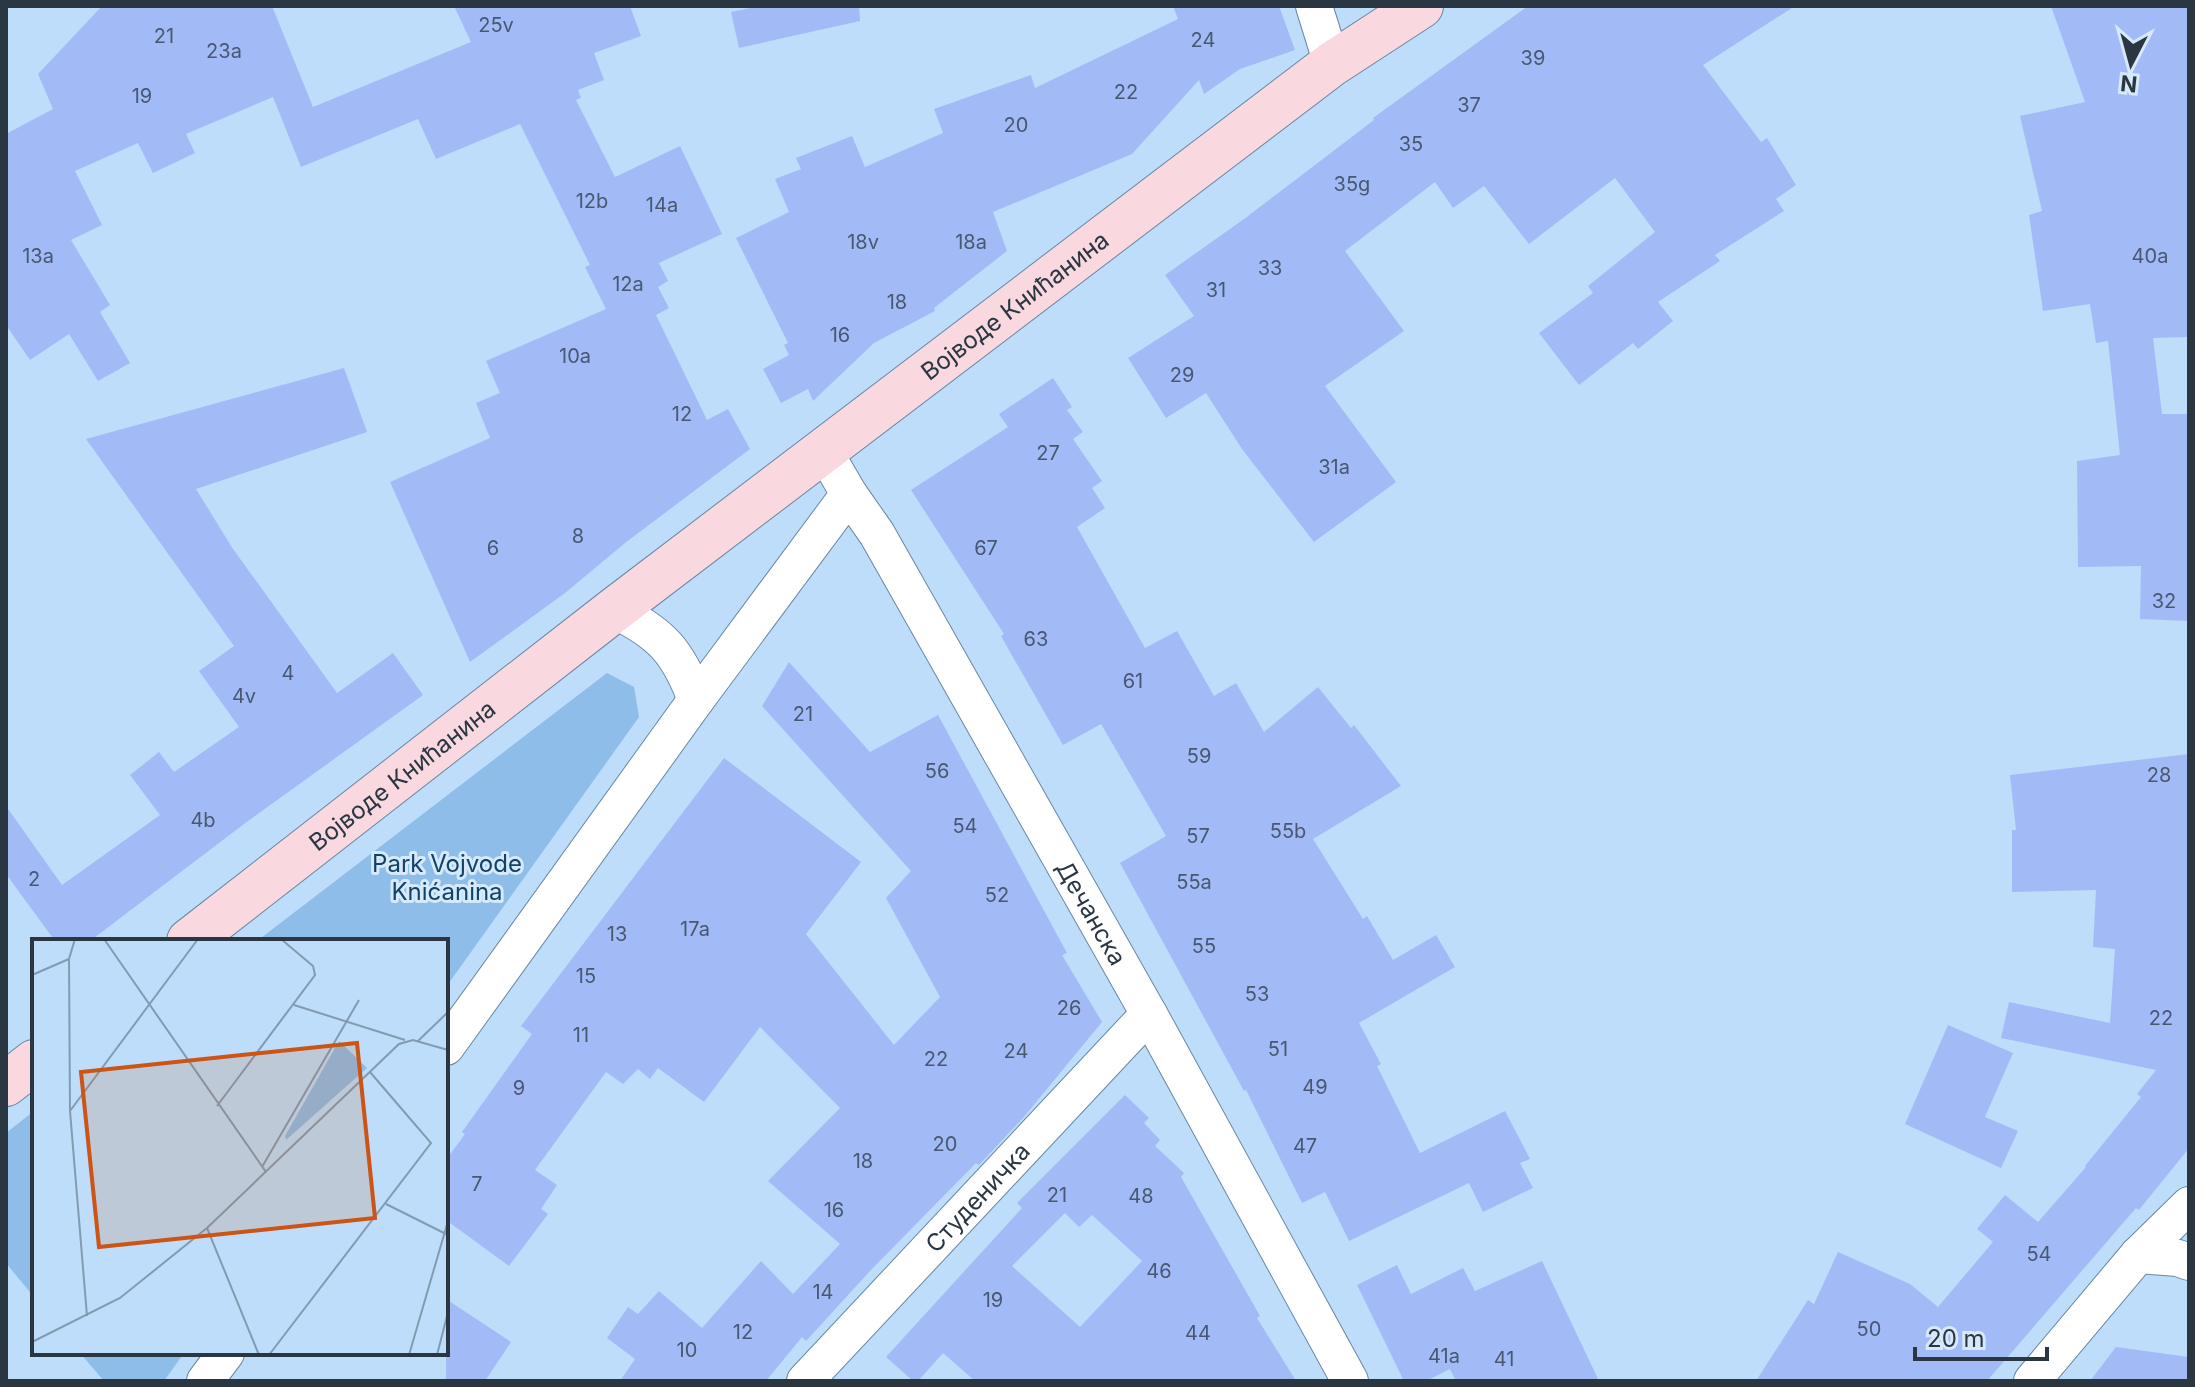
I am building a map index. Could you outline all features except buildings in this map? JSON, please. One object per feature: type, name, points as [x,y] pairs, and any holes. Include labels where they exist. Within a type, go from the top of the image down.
[{"type":"street","points":[[1314,6],[1332,64]]},
{"type":"street","name":"Војводе Книћанина","points":[[192,939],[614,610],[1332,64],[1421,6]]},
{"type":"street","name":"Дечанска","points":[[824,451],[877,534],[1149,1014],[1350,1381]]},
{"type":"street","points":[[448,1044],[849,494]]},
{"type":"street","points":[[614,610],[643,624],[666,643],[680,661],[696,700]]},
{"type":"street","name":"Студеничка","points":[[805,1381],[1149,1014]]},
{"type":"street","points":[[6,1084],[32,1064]]},
{"type":"street","points":[[2032,1381],[2138,1255],[2189,1205]]},
{"type":"street","points":[[2138,1255],[2178,1258],[2189,1262]]},
{"type":"street","points":[[205,1381],[224,1355]]},
{"type":"green space","name":"Park Vojvode Knićanina","points":[[607,673],[634,687],[639,717],[448,984],[448,939],[260,939]]},
{"type":"green space","points":[[32,1113],[32,1295],[6,1263],[6,1133]]},
{"type":"green space","points":[[82,1355],[183,1355],[164,1381],[104,1381]]}]
